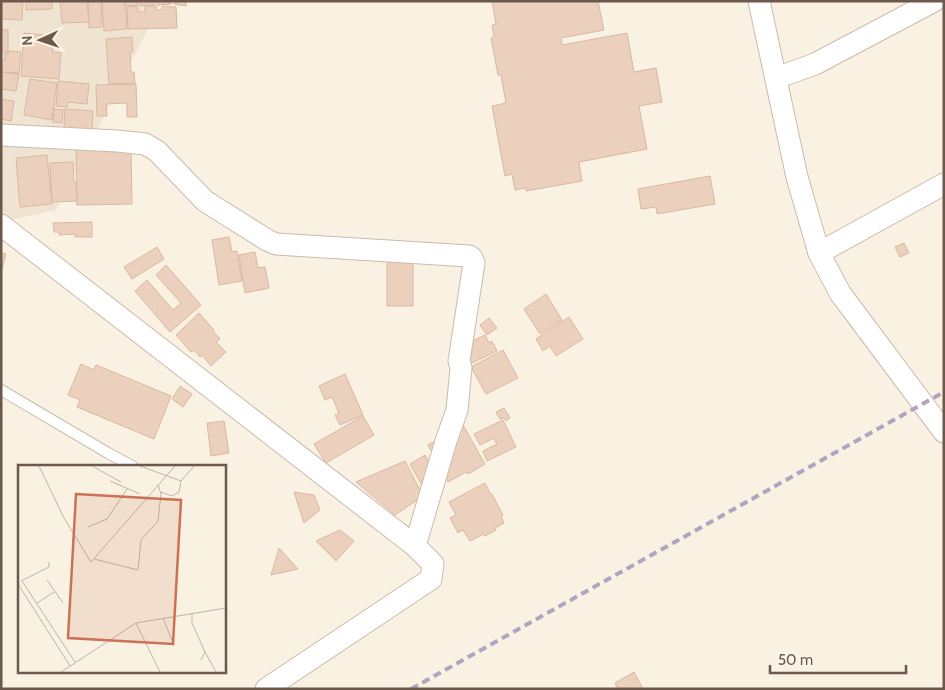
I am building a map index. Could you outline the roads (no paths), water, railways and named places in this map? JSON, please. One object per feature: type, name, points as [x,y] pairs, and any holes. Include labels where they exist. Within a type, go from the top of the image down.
[{"type":"street","points":[[759,1],[797,177],[819,253],[840,293],[944,432]]},
{"type":"street","points":[[776,78],[815,64],[934,1]]},
{"type":"street","points":[[1,135],[145,144],[157,151],[205,201],[276,244],[469,256],[472,258],[474,262],[460,353],[460,389],[457,410],[415,546]]},
{"type":"street","points":[[819,253],[944,184]]},
{"type":"street","points":[[1,225],[415,546],[433,564],[431,579],[266,689]]},
{"type":"lane","points":[[1,390],[130,465]]},
{"type":"railway","points":[[411,689],[944,392]]}]
